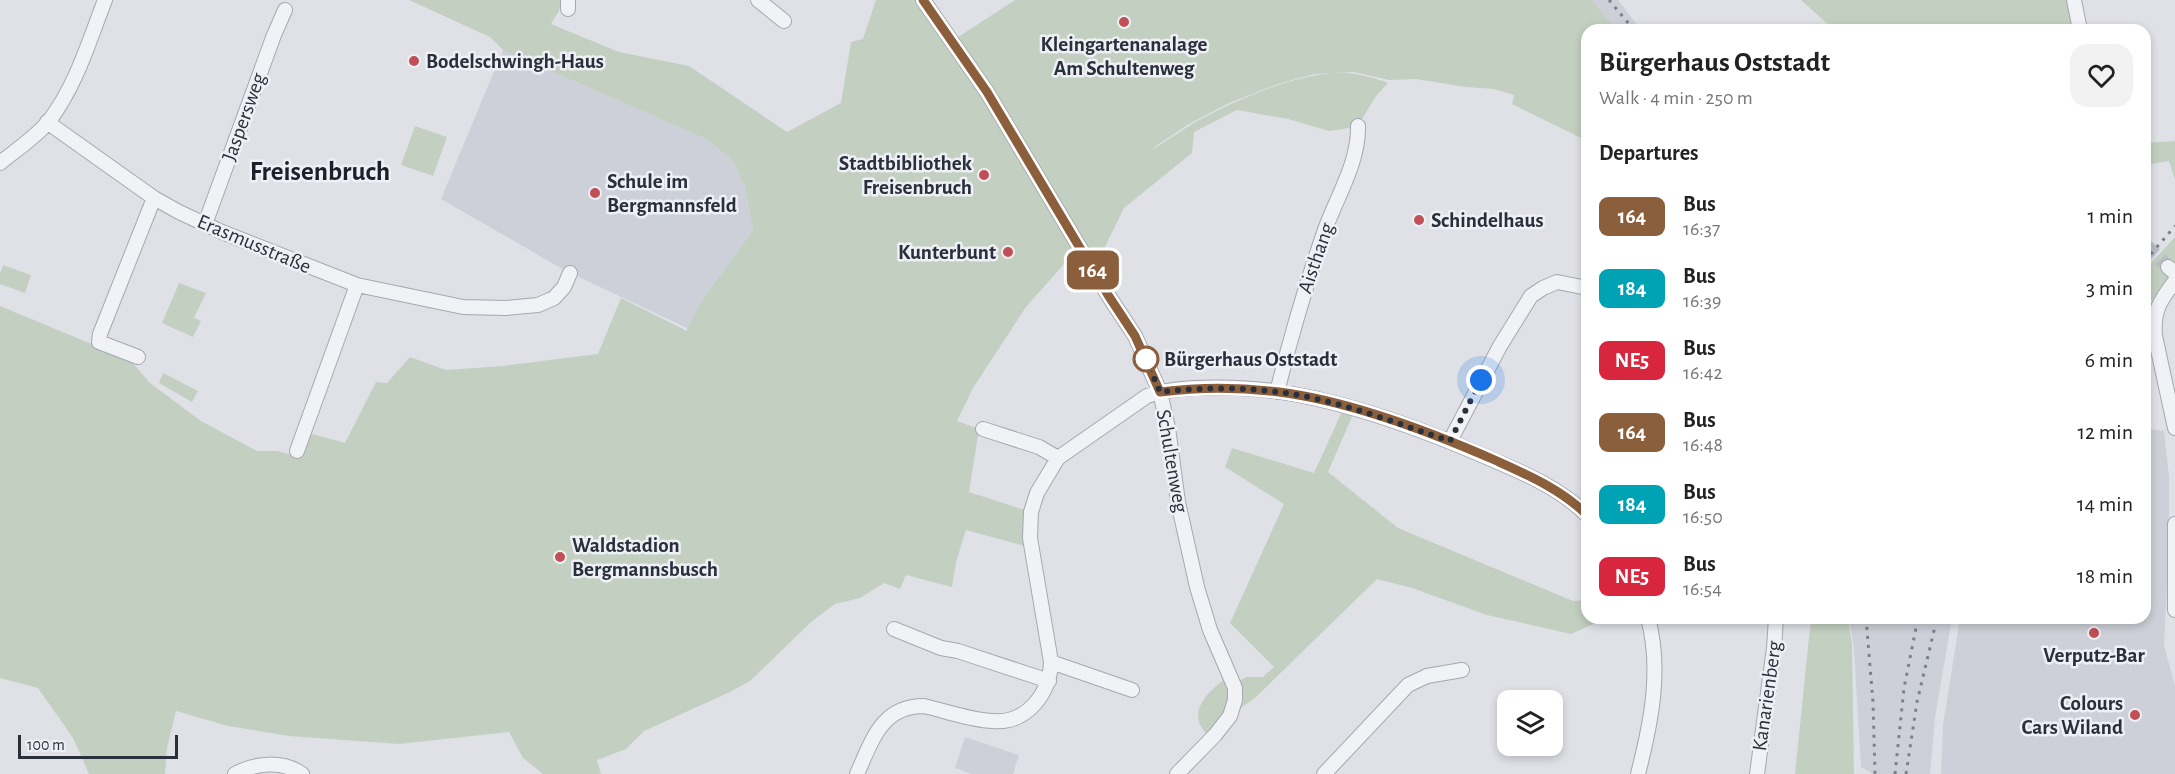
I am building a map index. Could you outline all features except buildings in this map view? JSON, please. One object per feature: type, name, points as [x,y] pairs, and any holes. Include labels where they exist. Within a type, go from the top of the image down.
[{"type":"street","points":[[0,163],[47,122],[71,86],[105,0]]},
{"type":"street","points":[[758,0],[784,21]]},
{"type":"street","name":"Schultenweg","points":[[923,0],[987,92],[1108,295],[1135,336],[1160,392],[1168,428],[1178,502],[1199,595],[1236,693],[1233,707],[1224,724],[1177,774]]},
{"type":"street","points":[[2074,0],[2079,24]]},
{"type":"street","name":"Jaspersweg","points":[[205,224],[274,34],[285,10]]},
{"type":"street","name":"Erasmusstraße","points":[[47,122],[154,198],[205,224],[357,285],[463,307],[506,309],[538,305],[554,298],[564,287],[570,273]]},
{"type":"street","name":"Aisthang","points":[[1277,392],[1309,276],[1356,152],[1359,141],[1358,126]]},
{"type":"street","points":[[138,357],[99,342],[100,334],[154,198]]},
{"type":"street","points":[[2175,281],[2156,310],[2154,321],[2155,336],[2175,428]]},
{"type":"street","points":[[1450,441],[1500,346],[1532,296],[1557,282],[1581,287]]},
{"type":"street","points":[[297,451],[357,285]]},
{"type":"street","points":[[857,774],[879,728],[889,717],[899,711],[924,706],[988,720],[1006,720],[1017,717],[1034,706],[1046,689],[1051,662],[1030,528],[1031,512],[1037,493],[1058,458],[1138,401],[1160,392],[1219,389],[1277,392],[1349,408],[1450,441],[1516,470],[1556,490],[1581,510]]},
{"type":"street","points":[[983,429],[1039,447],[1058,458]]},
{"type":"street","points":[[2175,524],[2175,610]]},
{"type":"street","points":[[1638,774],[1648,732],[1655,680],[1649,624]]},
{"type":"street","name":"Kanarienberg","points":[[1757,774],[1776,624]]},
{"type":"street","points":[[894,629],[941,648],[958,651],[1049,681]]},
{"type":"street","points":[[1051,662],[1132,690]]},
{"type":"street","points":[[1324,774],[1408,685],[1427,676],[1462,670]]},
{"type":"street","points":[[235,774],[263,764],[280,765],[302,774]]},
{"type":"shaded area","points":[[1592,0],[1618,0],[1636,24],[1612,24]]},
{"type":"shaded area","name":"Schule im Bergmannsfeld","points":[[503,50],[706,139],[734,162],[745,187],[753,230],[698,306],[687,328],[566,271],[441,199]]},
{"type":"shaded area","points":[[2151,429],[2164,431],[2169,477],[2169,544],[2164,645],[2175,686],[2175,774],[1941,774],[1943,725],[1959,624],[2151,624]]},
{"type":"shaded area","points":[[1850,624],[1951,624],[1935,718],[1930,774],[1873,774],[1861,767],[1854,649]]},
{"type":"shaded area","points":[[965,737],[1019,755],[1013,774],[972,774],[955,768]]},
{"type":"green space","points":[[409,0],[561,0],[559,11],[551,24],[619,52],[689,66],[787,132],[841,103],[851,42],[863,39],[876,0],[918,0],[952,41],[1015,0],[1592,0],[1612,24],[1581,24],[1581,138],[1512,104],[1514,95],[1494,89],[1416,79],[1389,80],[1354,72],[1334,73],[1362,75],[1388,83],[1376,96],[1357,127],[1329,131],[1288,119],[1237,110],[1194,132],[1192,153],[1124,208],[1093,271],[1079,247],[1026,307],[973,388],[957,421],[979,429],[969,492],[1031,512],[1032,548],[966,530],[956,562],[952,587],[906,575],[900,589],[884,583],[860,598],[835,604],[811,622],[750,681],[644,731],[626,749],[597,760],[601,774],[543,774],[523,758],[509,732],[399,744],[289,736],[228,726],[176,711],[167,748],[165,774],[89,774],[73,738],[38,688],[0,678],[0,306],[130,360],[150,383],[201,421],[257,451],[277,451],[293,455],[309,433],[345,443],[376,382],[387,383],[410,357],[446,370],[503,366],[598,354],[621,298],[687,331],[698,306],[753,230],[745,187],[734,162],[706,139],[503,50],[490,37]],"holes":[[[1334,73],[1284,83],[1218,110],[1152,150],[1189,124],[1229,103],[1278,84],[1314,74]]]},
{"type":"green space","points":[[1801,0],[2067,0],[2075,24],[1827,24]]},
{"type":"green space","points":[[415,126],[447,137],[433,176],[401,165]]},
{"type":"green space","points":[[2175,141],[2175,180],[2169,161],[2151,164],[2151,143]]},
{"type":"green space","points":[[2175,237],[2175,271],[2151,301],[2151,263]]},
{"type":"green space","points":[[3,265],[31,275],[25,293],[0,284]]},
{"type":"green space","points":[[179,283],[206,293],[194,318],[201,321],[193,337],[162,323]]},
{"type":"green space","points":[[163,373],[198,391],[192,402],[159,383]]},
{"type":"green space","points":[[1344,407],[1355,410],[1328,472],[1398,528],[1573,601],[1581,600],[1581,624],[1594,624],[1571,634],[1487,615],[1412,588],[1377,579],[1255,698],[1239,709],[1212,738],[1202,728],[1199,720],[1198,712],[1205,697],[1231,675],[1234,684],[1246,677],[1263,677],[1274,667],[1230,623],[1284,504],[1225,467],[1232,448],[1314,473]]},
{"type":"green space","points":[[1810,624],[1849,624],[1852,644],[1854,774],[1795,774]]},
{"type":"tunnel","points":[[2151,251],[2168,267]]},
{"type":"railway","points":[[1609,0],[1629,24]]},
{"type":"railway","points":[[2151,254],[2175,226]]},
{"type":"railway","points":[[1866,624],[1873,702],[1875,774]]},
{"type":"railway","points":[[1895,774],[1904,688],[1917,624]]},
{"type":"railway","points":[[1906,774],[1917,702],[1936,624]]},
{"type":"bus line","name":"164","points":[[923,0],[987,92],[1108,295],[1135,336],[1160,392],[1219,389],[1277,392],[1349,408],[1450,441],[1556,490],[1581,509]]},
{"type":"place","name":"Kleingartenanalage Am Schultenweg","points":[[1124,22]]},
{"type":"place","name":"Bodelschwingh-Haus","points":[[414,61]]},
{"type":"place","name":"Stadtbibliothek Freisenbruch","points":[[984,175]]},
{"type":"place","name":"Schule im Bergmannsfeld","points":[[595,193]]},
{"type":"place","name":"Schindelhaus","points":[[1419,220]]},
{"type":"place","name":"Kunterbunt","points":[[1008,252]]},
{"type":"place","name":"Bürgerhaus Oststadt","points":[[1146,359]]},
{"type":"place","name":"Waldstadion Bergmannsbusch","points":[[560,557]]},
{"type":"place","name":"Verputz-Bar","points":[[2094,633]]},
{"type":"place","name":"Colours Cars Wiland","points":[[2135,715]]},
{"type":"district","name":"Freisenbruch","points":[[320,171]]},
{"type":"route","points":[[1146,359],[1160,392],[1219,389],[1294,394],[1349,408],[1450,441],[1481,380]]}]
